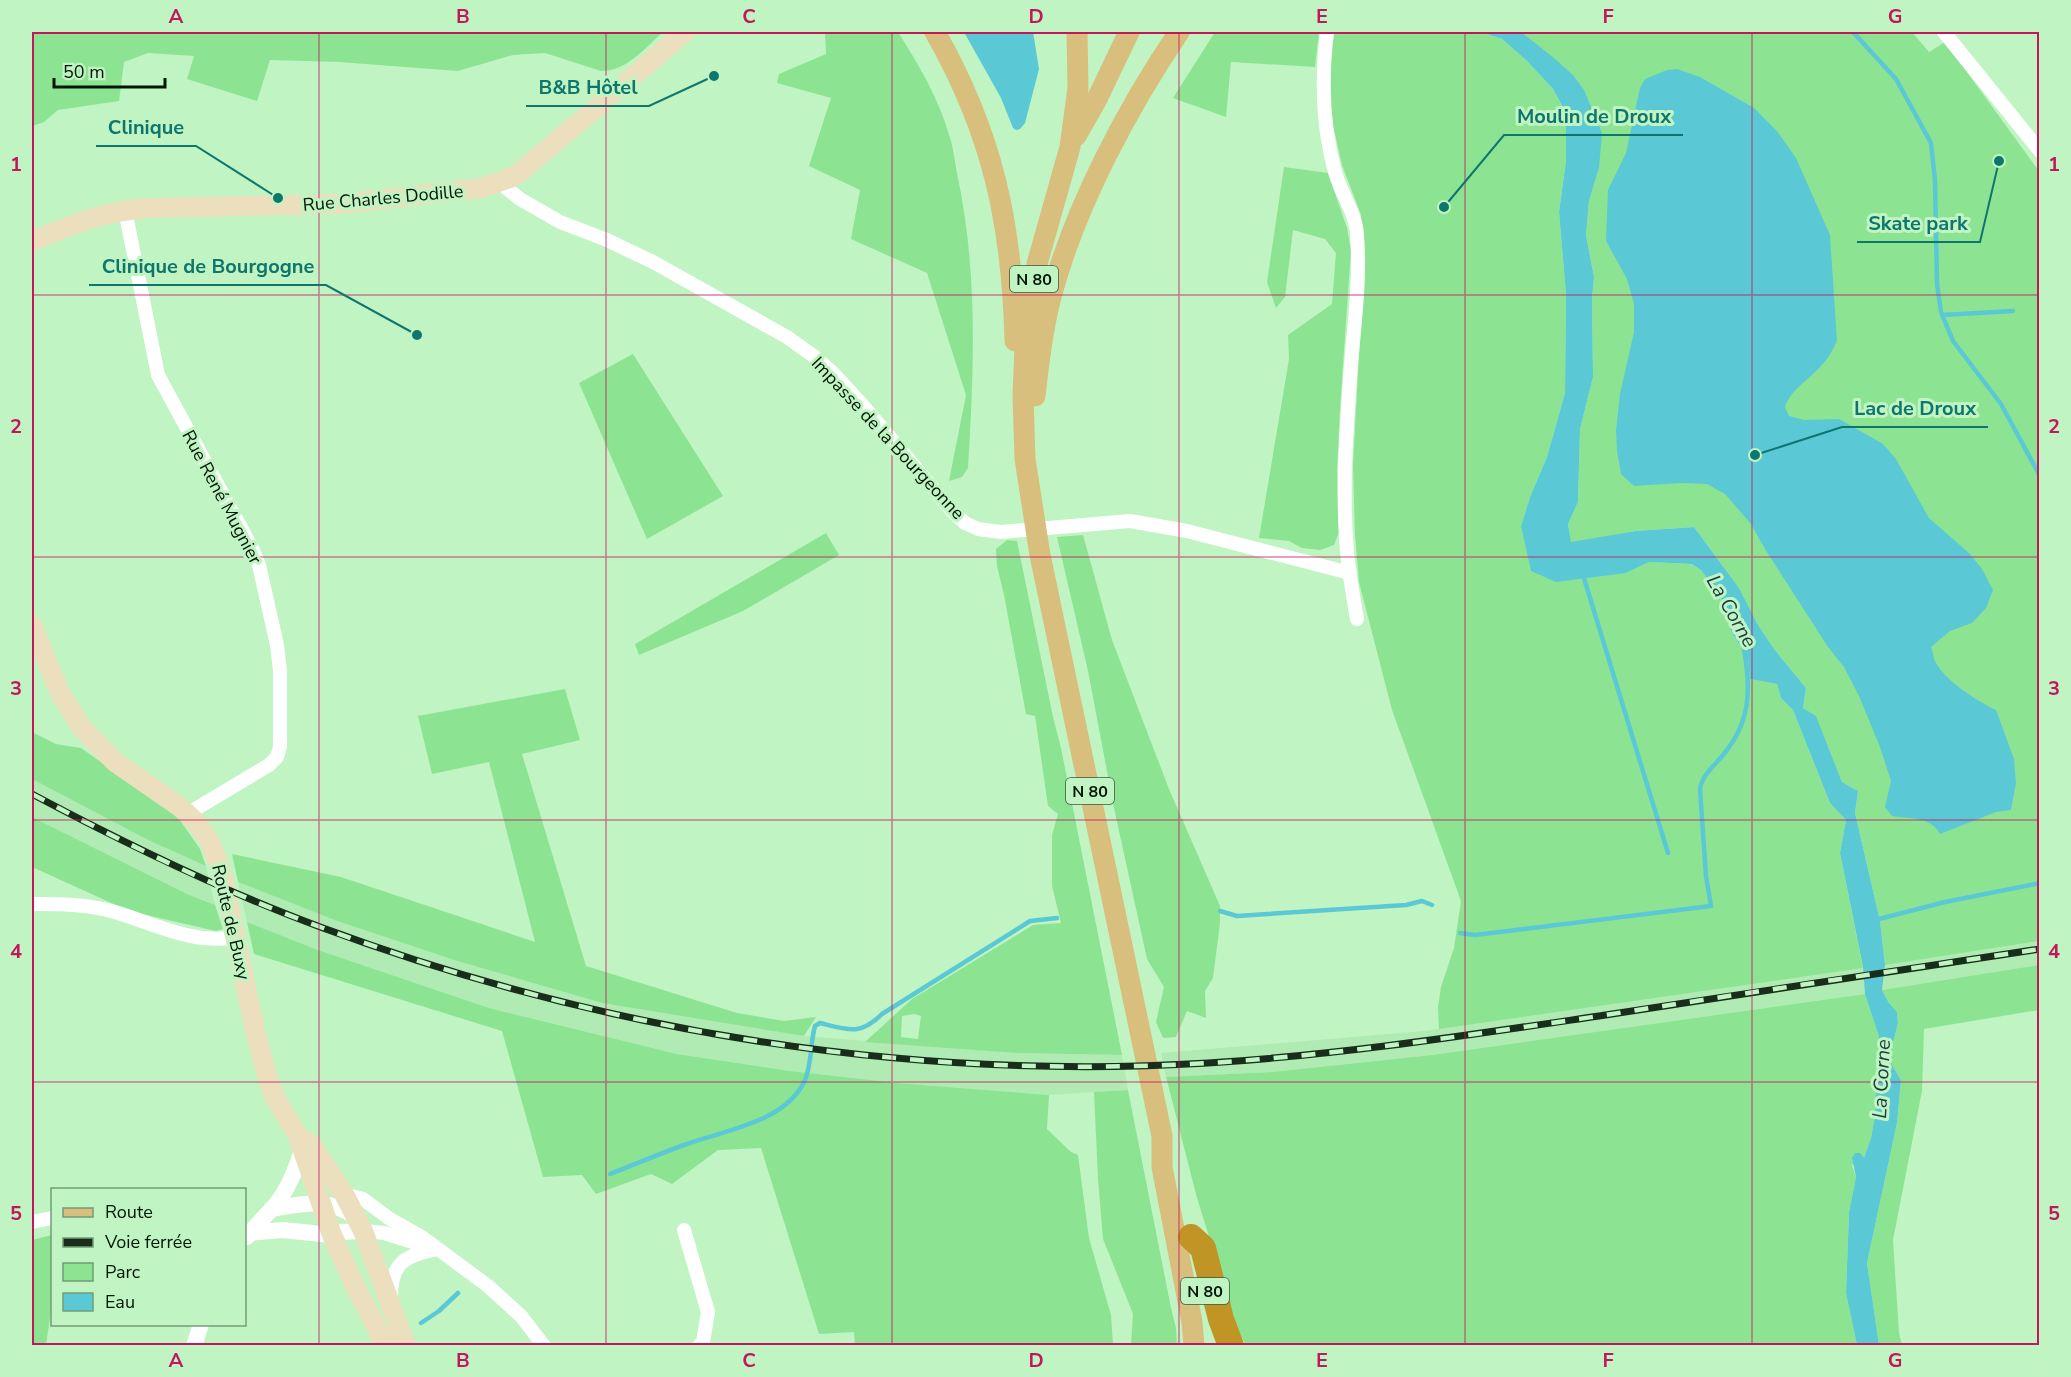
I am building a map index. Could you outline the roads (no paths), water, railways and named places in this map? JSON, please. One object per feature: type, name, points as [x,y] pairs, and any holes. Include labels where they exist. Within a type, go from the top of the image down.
[{"type":"highway","points":[[1191,1237],[1203,1248],[1221,1319],[1231,1346]]},
{"type":"main road","name":"Rue Charles Dodille","points":[[32,242],[91,217],[125,210],[323,205],[450,192],[500,183],[525,168],[685,32]]},
{"type":"main road","points":[[935,32],[964,88],[987,147],[998,186],[1007,227],[1012,267],[1016,376],[1023,415]]},
{"type":"main road","name":"N 80","points":[[1077,32],[1078,88],[1070,147],[1047,223],[1030,303],[1025,347],[1023,415],[1025,459],[1040,555],[1162,1136],[1162,1167],[1192,1322],[1194,1346]]},
{"type":"main road","name":"N 80","points":[[1070,147],[1097,99],[1129,32]]},
{"type":"main road","points":[[1025,459],[1031,437],[1041,342],[1059,269],[1104,162],[1137,99],[1179,32]]},
{"type":"main road","name":"Route de Buxy","points":[[32,625],[60,693],[82,728],[115,762],[188,814],[210,842],[221,870],[256,1035],[268,1079],[275,1098],[300,1143],[332,1235],[386,1346]]},
{"type":"main road","name":"N 80","points":[[1162,1136],[1174,1163],[1218,1346]]},
{"type":"main road","name":"Route de Buxy","points":[[300,1143],[311,1144],[344,1194],[360,1224],[406,1346]]},
{"type":"street","points":[[1327,32],[1323,76],[1324,124],[1337,178],[1354,219],[1357,233],[1357,301],[1349,381],[1345,520],[1357,619]]},
{"type":"street","points":[[1944,32],[2040,151]]},
{"type":"street","name":"Impasse de la Bourgeonne","points":[[500,183],[506,190],[560,222],[607,240],[653,262],[786,337],[815,357],[858,400],[953,512],[965,523],[978,529],[1001,532],[1130,522],[1187,531],[1350,573]]},
{"type":"street","name":"Rue René Mugnier","points":[[125,210],[156,368],[256,557],[273,622],[280,671],[280,747],[277,757],[269,765],[188,814]]},
{"type":"street","points":[[32,904],[90,906],[204,940],[236,937]]},
{"type":"street","points":[[246,1233],[272,1209],[289,1185],[300,1143]]},
{"type":"street","points":[[344,1194],[363,1199],[488,1286],[521,1316],[544,1346]]},
{"type":"street","points":[[272,1209],[322,1203],[347,1211],[360,1224],[437,1249]]},
{"type":"street","points":[[32,1222],[51,1218]]},
{"type":"street","points":[[246,1233],[282,1230],[332,1235],[360,1224]]},
{"type":"street","points":[[684,1230],[708,1312],[703,1342],[699,1346]]},
{"type":"street","name":"Route de Buxy","points":[[390,1304],[391,1281],[398,1266],[411,1255],[437,1249]]},
{"type":"street","points":[[194,1346],[200,1326]]},
{"type":"water","points":[[964,32],[1033,32],[1039,69],[1025,123],[1020,129],[1013,128],[1001,98]]},
{"type":"water","name":"La Corne","points":[[1481,32],[1521,32],[1554,58],[1573,75],[1584,90],[1602,133],[1599,168],[1589,201],[1586,235],[1594,277],[1593,377],[1580,429],[1578,502],[1568,524],[1571,542],[1636,531],[1694,527],[1739,588],[1758,625],[1774,649],[1806,688],[1803,708],[1816,716],[1842,782],[1858,791],[1855,813],[1880,921],[1885,965],[1882,990],[1897,1012],[1898,1023],[1892,1047],[1892,1065],[1901,1080],[1897,1123],[1867,1263],[1879,1345],[1857,1345],[1846,1293],[1849,1212],[1856,1177],[1852,1158],[1855,1153],[1860,1153],[1864,1158],[1871,1138],[1875,1116],[1879,1037],[1865,994],[1863,967],[1840,853],[1846,820],[1830,803],[1793,710],[1781,698],[1777,684],[1750,679],[1748,659],[1732,633],[1723,601],[1701,570],[1691,564],[1649,562],[1626,573],[1556,582],[1531,571],[1521,526],[1530,497],[1547,457],[1565,393],[1566,294],[1559,212],[1566,161],[1566,113],[1553,89],[1527,61],[1502,39]]},
{"type":"water","points":[[1677,69],[1700,77],[1754,108],[1777,131],[1796,158],[1830,235],[1837,341],[1830,355],[1788,401],[1785,407],[1789,416],[1804,420],[1839,419],[1883,444],[1896,459],[1929,518],[1970,554],[1982,569],[1993,590],[1986,608],[1972,623],[1950,631],[1931,647],[1935,661],[1946,676],[1971,696],[1996,710],[2014,759],[2016,783],[2011,810],[1996,812],[1940,834],[1936,828],[1925,821],[1892,816],[1885,807],[1891,781],[1859,696],[1844,667],[1828,647],[1751,524],[1725,494],[1707,484],[1634,486],[1621,474],[1616,431],[1620,394],[1634,332],[1634,304],[1627,279],[1606,241],[1608,190],[1626,153],[1640,88],[1645,79],[1667,70]]},
{"type":"waterway","points":[[1853,32],[1896,79],[1931,143],[1935,180],[1937,284],[1941,312],[1953,341],[2001,404],[2040,476]]},
{"type":"waterway","points":[[1942,315],[2013,311]]},
{"type":"waterway","points":[[1583,575],[1668,853]]},
{"type":"waterway","name":"La Corne","points":[[1460,933],[1475,935],[1711,906],[1706,876],[1700,789],[1706,775],[1732,743],[1744,718],[1748,691],[1744,649]]},
{"type":"waterway","points":[[1875,920],[1945,902],[2040,883]]},
{"type":"waterway","points":[[1220,911],[1237,916],[1406,905],[1422,901],[1432,905]]},
{"type":"waterway","points":[[610,1174],[677,1147],[736,1129],[770,1115],[784,1106],[805,1080],[815,1026],[820,1023],[846,1029],[867,1026],[882,1014],[1030,921],[1057,918]]},
{"type":"waterway","points":[[421,1323],[439,1311],[458,1293]]},
{"type":"railway","points":[[32,794],[211,883],[285,914],[429,964],[538,996],[647,1021],[758,1041],[870,1056],[983,1064],[1095,1067],[1257,1059],[1404,1044],[2040,949]]},
{"type":"place","name":"B&B Hôtel","points":[[714,76]]},
{"type":"place","name":"Skate park","points":[[1999,161]]},
{"type":"place","name":"Clinique","points":[[278,198]]},
{"type":"place","name":"Moulin de Droux","points":[[1444,207]]},
{"type":"place","name":"Clinique de Bourgogne","points":[[417,335]]},
{"type":"place","name":"Lac de Droux","points":[[1755,455]]}]
